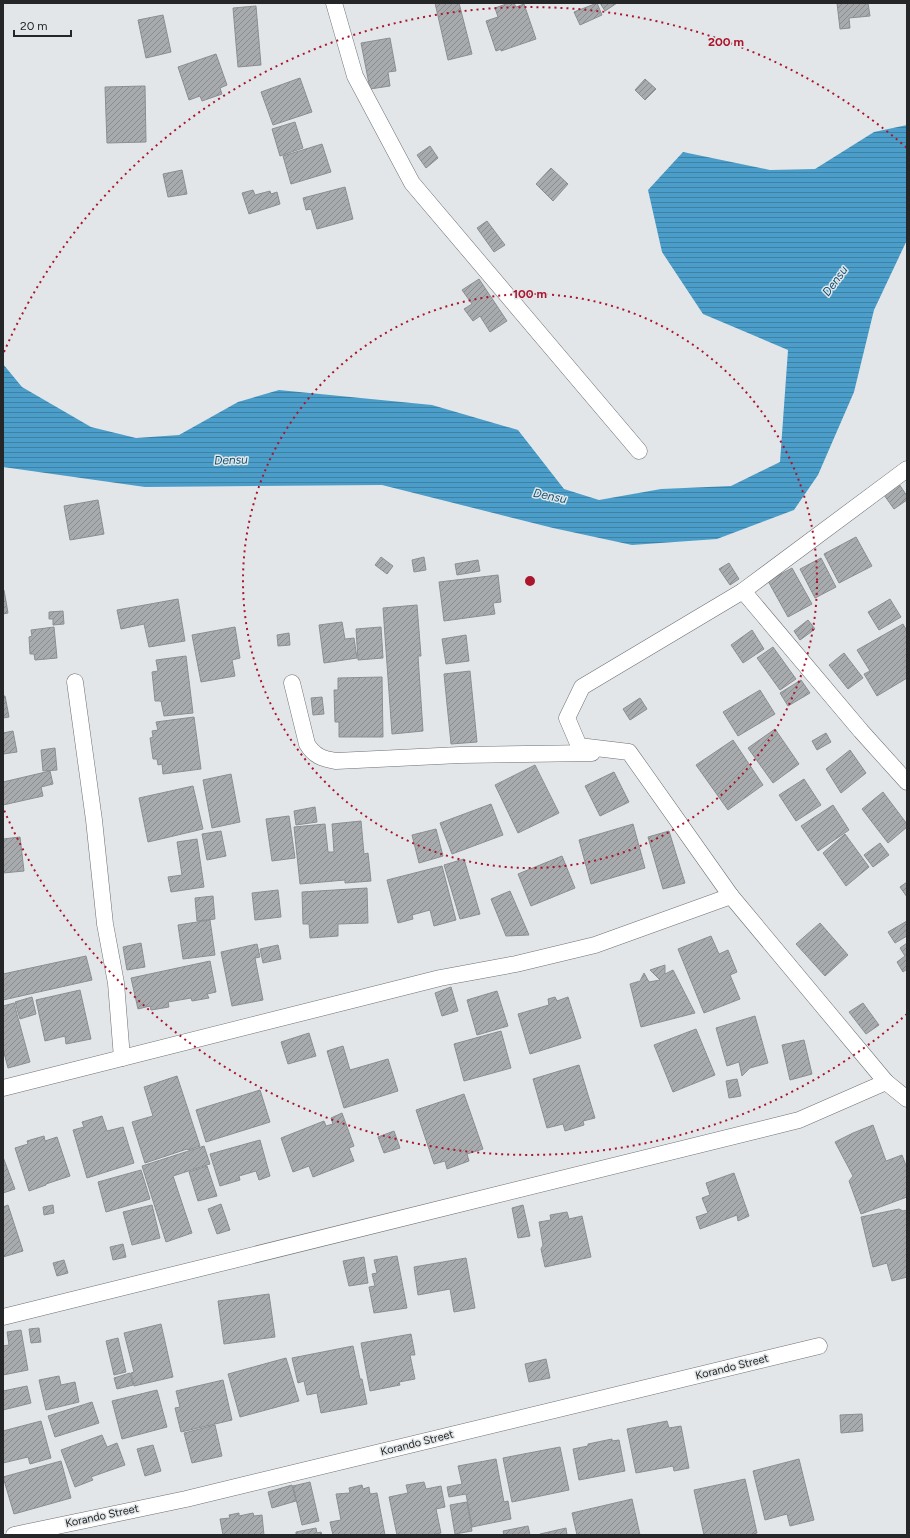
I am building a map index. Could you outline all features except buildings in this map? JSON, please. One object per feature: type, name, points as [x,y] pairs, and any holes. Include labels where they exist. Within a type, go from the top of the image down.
[{"type":"street","points":[[334,3],[355,76],[412,183],[639,451]]},
{"type":"street","points":[[907,469],[743,591],[582,687],[567,718],[579,746],[629,752],[731,896],[886,1082],[907,1099]]},
{"type":"street","points":[[743,591],[861,731],[907,782]]},
{"type":"street","points":[[75,682],[94,820],[106,924],[116,983],[122,1058]]},
{"type":"street","points":[[292,683],[307,744],[312,752],[327,760],[336,761],[460,755],[629,752]]},
{"type":"street","points":[[3,1088],[440,978],[516,964],[594,945],[731,896]]},
{"type":"street","points":[[3,1318],[798,1120],[886,1082]]},
{"type":"street","name":"Korando Street","points":[[14,1535],[186,1499],[820,1346]]},
{"type":"water","name":"Densu","points":[[907,125],[907,240],[874,310],[854,392],[818,475],[794,510],[717,539],[632,545],[553,528],[382,485],[145,487],[3,467],[3,364],[22,387],[91,427],[136,438],[179,435],[238,402],[279,390],[432,405],[518,430],[564,489],[599,500],[661,489],[731,486],[780,462],[788,350],[703,314],[662,252],[648,190],[683,152],[770,170],[815,169],[874,132]]}]
